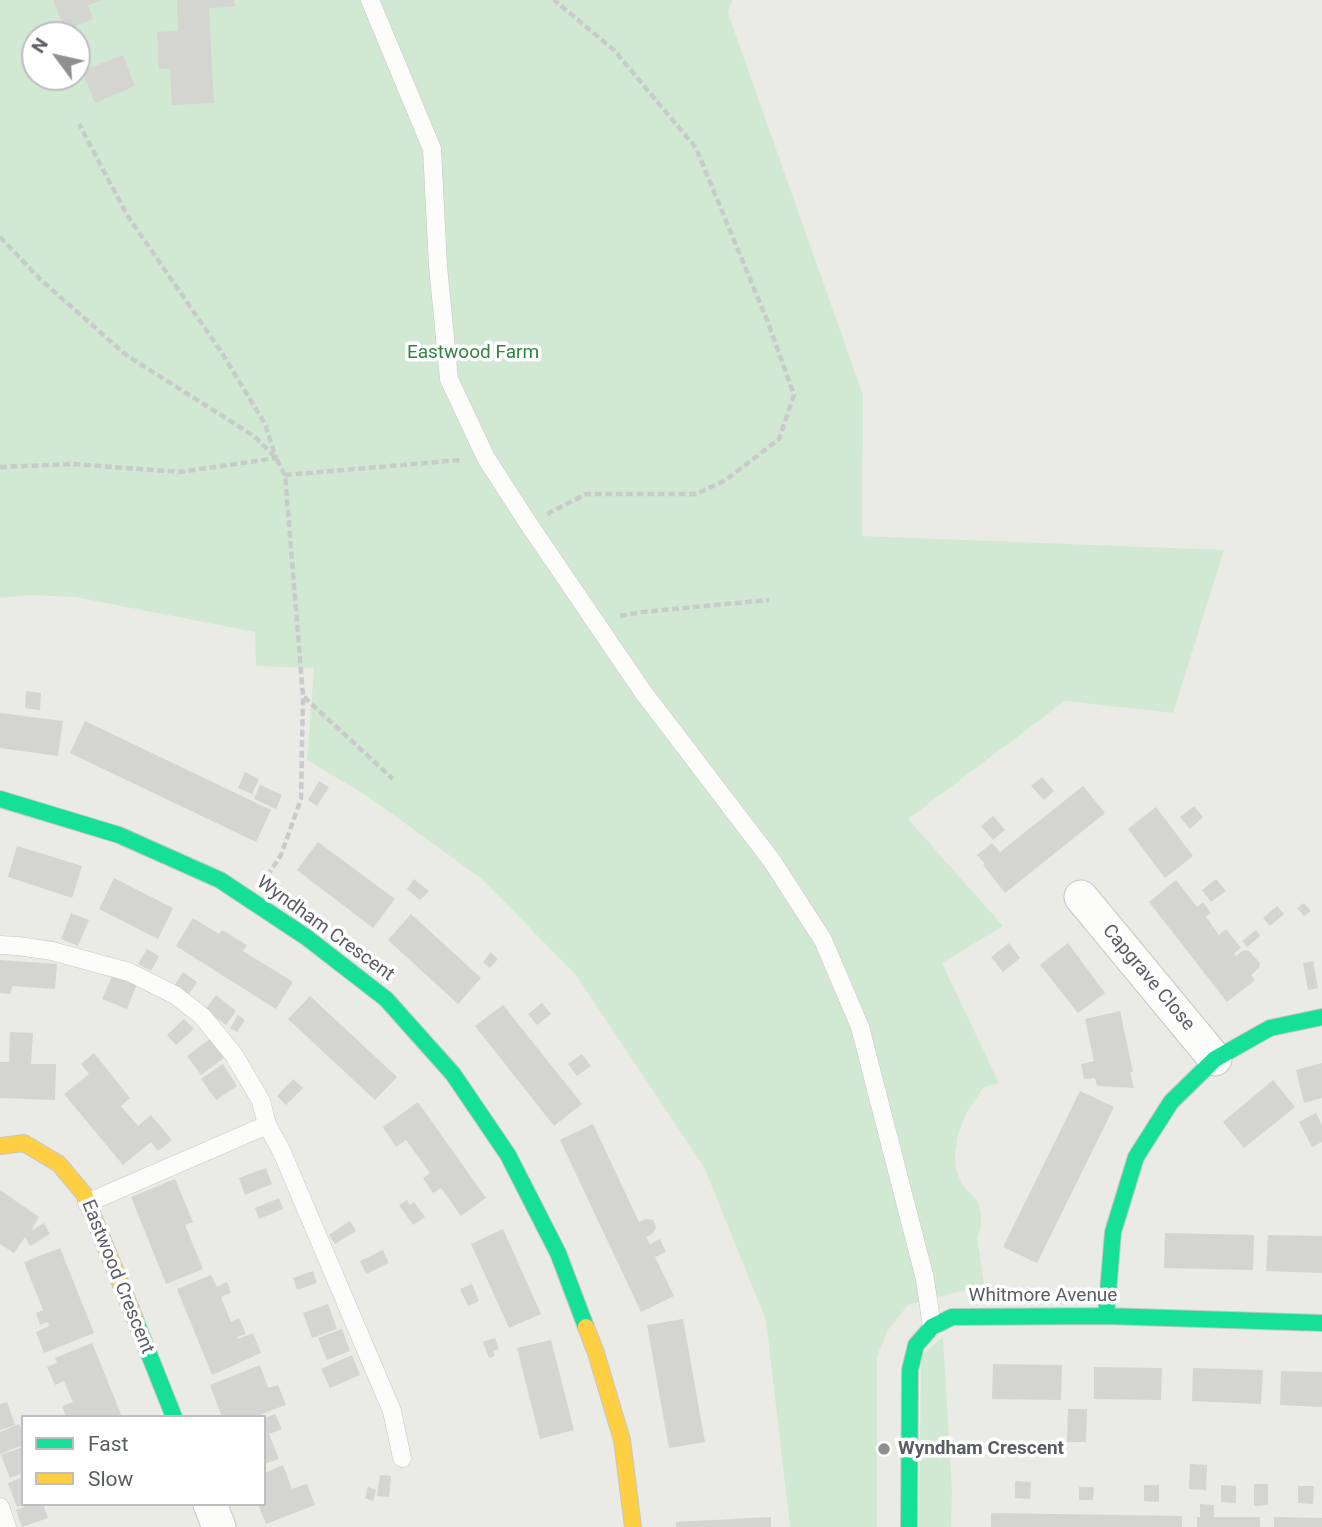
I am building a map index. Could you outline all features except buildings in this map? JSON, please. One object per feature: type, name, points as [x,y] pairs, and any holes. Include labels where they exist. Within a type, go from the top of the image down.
[{"type":"street","name":"Wyndham Crescent","points":[[0,799],[118,835],[220,880],[306,937],[386,999],[453,1074],[508,1156],[558,1253],[596,1353],[622,1440],[633,1527]]},
{"type":"street","name":"Capgrave Close","points":[[1081,897],[1215,1059]]},
{"type":"street","points":[[1106,1316],[1112,1232],[1136,1157],[1171,1102],[1215,1059],[1270,1028],[1322,1017]]},
{"type":"street","name":"Eastwood Crescent","points":[[0,1146],[24,1143],[59,1164],[84,1194],[173,1415]]},
{"type":"street","name":"Whitmore Avenue","points":[[932,1327],[952,1317],[1106,1316],[1322,1323]]},
{"type":"street","points":[[909,1527],[910,1370],[916,1345],[932,1327]]},
{"type":"street","points":[[211,1506],[219,1527]]},
{"type":"lane","points":[[370,0],[432,149],[438,266],[449,379],[486,458],[528,523],[643,691],[772,861],[822,940],[860,1027],[925,1279],[932,1327]]},
{"type":"lane","points":[[0,946],[52,951],[129,972],[175,995],[202,1016],[234,1055],[261,1101],[267,1125],[286,1162],[392,1411],[402,1458]]},
{"type":"lane","points":[[87,1203],[267,1125]]},
{"type":"lane","points":[[0,1507],[7,1527]]},
{"type":"path","points":[[528,523],[586,494],[696,494],[726,480],[779,439],[794,395],[767,320],[696,148],[614,50],[554,0]]},
{"type":"path","points":[[79,124],[127,215],[222,353],[265,424],[276,458],[285,475],[303,696],[302,799],[281,855],[251,901]]},
{"type":"path","points":[[0,237],[40,279],[126,355],[254,436],[276,458]]},
{"type":"path","points":[[0,467],[73,464],[180,472],[276,458]]},
{"type":"path","points":[[285,475],[486,458]]},
{"type":"path","points":[[595,621],[642,611],[769,600]]},
{"type":"path","points":[[303,696],[393,779]]},
{"type":"green space","name":"Eastwood Farm","points":[[0,0],[732,0],[728,13],[863,395],[862,536],[1224,550],[1173,713],[1065,701],[908,819],[1003,926],[942,963],[999,1083],[984,1087],[966,1113],[955,1154],[956,1170],[962,1184],[978,1202],[981,1215],[981,1227],[977,1237],[984,1285],[908,1305],[888,1330],[877,1356],[877,1527],[790,1527],[766,1320],[704,1167],[576,975],[482,879],[367,796],[307,760],[314,668],[256,666],[255,632],[75,597],[29,595],[0,598]]},
{"type":"green space","points":[[943,1337],[952,1490],[951,1527],[919,1527],[921,1356]]},
{"type":"traffic: fast","points":[[0,799],[119,835],[220,880],[306,937],[386,999],[453,1074],[508,1155],[558,1253],[586,1327]]},
{"type":"traffic: fast","points":[[1106,1316],[1113,1232],[1136,1157],[1171,1102],[1215,1059],[1270,1028],[1322,1017]]},
{"type":"traffic: fast","points":[[909,1527],[910,1370],[916,1345],[932,1327],[952,1317],[1106,1316],[1322,1323]]},
{"type":"traffic: fast","points":[[135,1319],[173,1415]]},
{"type":"traffic: slow","points":[[0,1146],[24,1143],[59,1164],[84,1194],[135,1319]]},
{"type":"traffic: slow","points":[[586,1327],[622,1440],[633,1527]]},
{"type":"place","name":"Wyndham Crescent","points":[[884,1449]]}]
